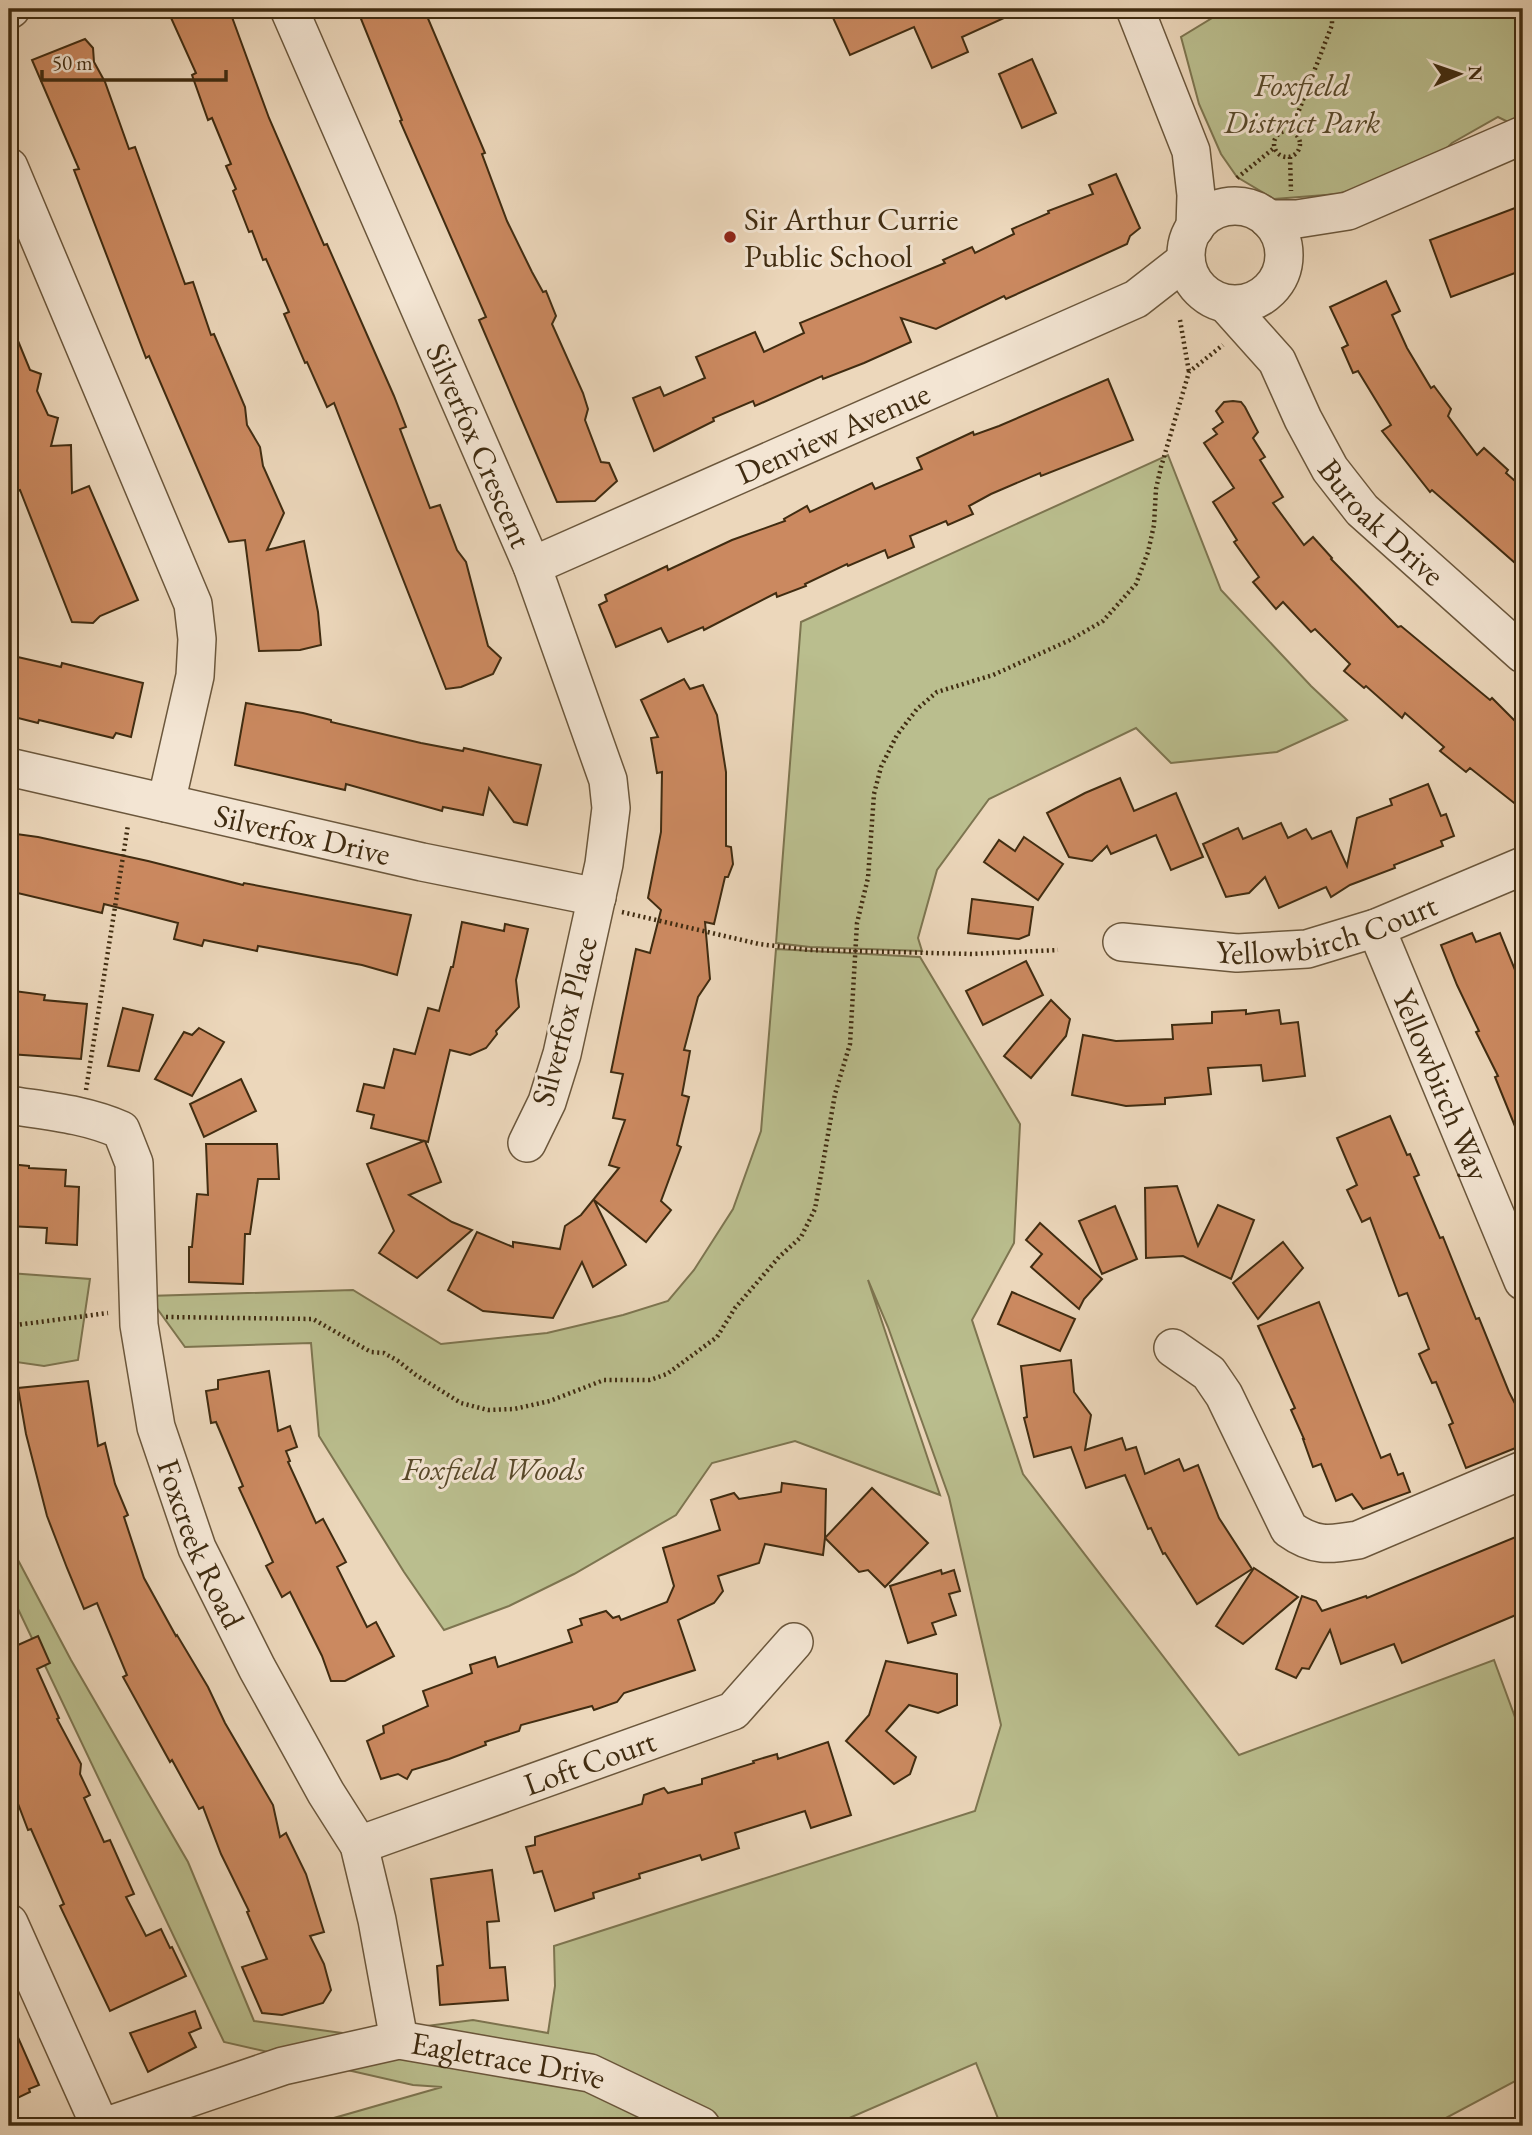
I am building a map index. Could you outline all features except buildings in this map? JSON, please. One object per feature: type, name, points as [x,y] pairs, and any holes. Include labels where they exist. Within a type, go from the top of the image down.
[{"type":"street","name":"Silverfox Crescent","points":[[289,9],[532,566],[608,780],[611,808],[604,864],[608,904]]},
{"type":"street","points":[[1135,9],[1191,151],[1202,270],[1240,304],[1253,301],[1265,294],[1305,246],[1348,211]]},
{"type":"street","points":[[1191,151],[1259,200],[1297,219],[1348,211],[1523,135]]},
{"type":"street","points":[[9,167],[193,604],[197,639],[195,676],[150,800]]},
{"type":"street","points":[[1202,270],[1214,211],[1259,200]]},
{"type":"street","points":[[1259,200],[1282,242],[1284,256],[1278,277]]},
{"type":"street","name":"Denview Avenue","points":[[532,566],[1202,270]]},
{"type":"street","name":"Buroak Drive","points":[[1202,270],[1278,361],[1303,419],[1330,469],[1362,510],[1523,654]]},
{"type":"street","name":"Buroak Drive","points":[[1278,277],[1278,361]]},
{"type":"street","name":"Silverfox Drive","points":[[9,767],[608,904]]},
{"type":"street","name":"Yellowbirch Court","points":[[1122,942],[1237,953],[1307,949],[1376,928],[1523,866]]},
{"type":"street","name":"Silverfox Place","points":[[527,1143],[547,1102],[608,904]]},
{"type":"street","name":"Yellowbirch Way","points":[[1376,928],[1523,1281]]},
{"type":"street","name":"Foxcreek Road","points":[[9,1105],[82,1116],[121,1130],[134,1163],[138,1315],[156,1427],[197,1548],[257,1668],[326,1793],[359,1845],[377,1920],[399,2040]]},
{"type":"street","points":[[1172,1348],[1209,1373],[1224,1395],[1289,1529],[1305,1540],[1329,1545],[1358,1540],[1523,1470]]},
{"type":"street","name":"Loft Court","points":[[359,1845],[733,1711],[794,1642]]},
{"type":"street","points":[[9,1923],[100,2126]]},
{"type":"street","name":"Eagletrace Drive","points":[[107,2126],[284,2066],[399,2040],[590,2074],[701,2126]]},
{"type":"path","points":[[1291,131],[1332,25],[1332,9]]},
{"type":"path","points":[[1259,200],[1274,140],[1278,134],[1291,131]]},
{"type":"path","points":[[1259,200],[1298,150],[1300,145],[1291,131]]},
{"type":"path","points":[[1274,148],[1278,155],[1290,157]]},
{"type":"path","points":[[9,1326],[106,1312],[313,1319],[371,1352],[384,1353],[398,1361],[461,1404],[488,1410],[514,1409],[550,1401],[604,1380],[650,1380],[667,1374],[717,1337],[744,1298],[779,1257],[801,1237],[815,1209],[835,1094],[850,1044],[857,923],[868,878],[874,794],[881,767],[897,736],[917,709],[937,692],[993,675],[1070,640],[1103,621],[1136,584],[1148,552],[1154,525],[1156,489],[1161,467],[1189,372],[1180,320]]},
{"type":"path","points":[[1189,372],[1227,342]]},
{"type":"path","points":[[82,1116],[125,841],[150,800]]},
{"type":"path","points":[[608,904],[759,944],[855,952],[972,954],[1058,950]]},
{"type":"green space","name":"Foxfield District Park","points":[[1227,9],[1523,9],[1523,119],[1512,124],[1498,117],[1452,143],[1428,166],[1338,194],[1274,199],[1237,177],[1221,154],[1199,104],[1181,37]]},
{"type":"green space","points":[[1168,455],[1221,590],[1311,686],[1347,720],[1277,752],[1171,763],[1136,728],[989,799],[937,870],[918,938],[922,951],[810,947],[776,943],[801,622]]},
{"type":"green space","name":"Foxfield Woods","points":[[776,949],[920,957],[1020,1124],[1014,1243],[972,1320],[1023,1474],[1239,1755],[1494,1660],[1523,1739],[1523,2077],[1431,2126],[1001,2126],[976,2063],[831,2126],[330,2126],[327,2120],[442,2087],[413,2085],[224,2042],[9,1590],[9,1543],[71,1660],[188,1862],[254,2021],[357,2035],[473,2020],[548,2033],[555,1986],[554,1946],[975,1811],[1001,1725],[949,1497],[888,1327],[868,1280],[940,1495],[795,1441],[712,1463],[676,1515],[574,1574],[509,1606],[444,1630],[404,1572],[319,1436],[311,1343],[185,1347],[148,1296],[353,1290],[441,1344],[547,1333],[668,1301],[694,1270],[733,1209],[761,1131]]},
{"type":"green space","points":[[9,1273],[90,1279],[78,1360],[44,1366],[9,1361]]},
{"type":"place","name":"Sir Arthur Currie Public School","points":[[730,237]]}]
